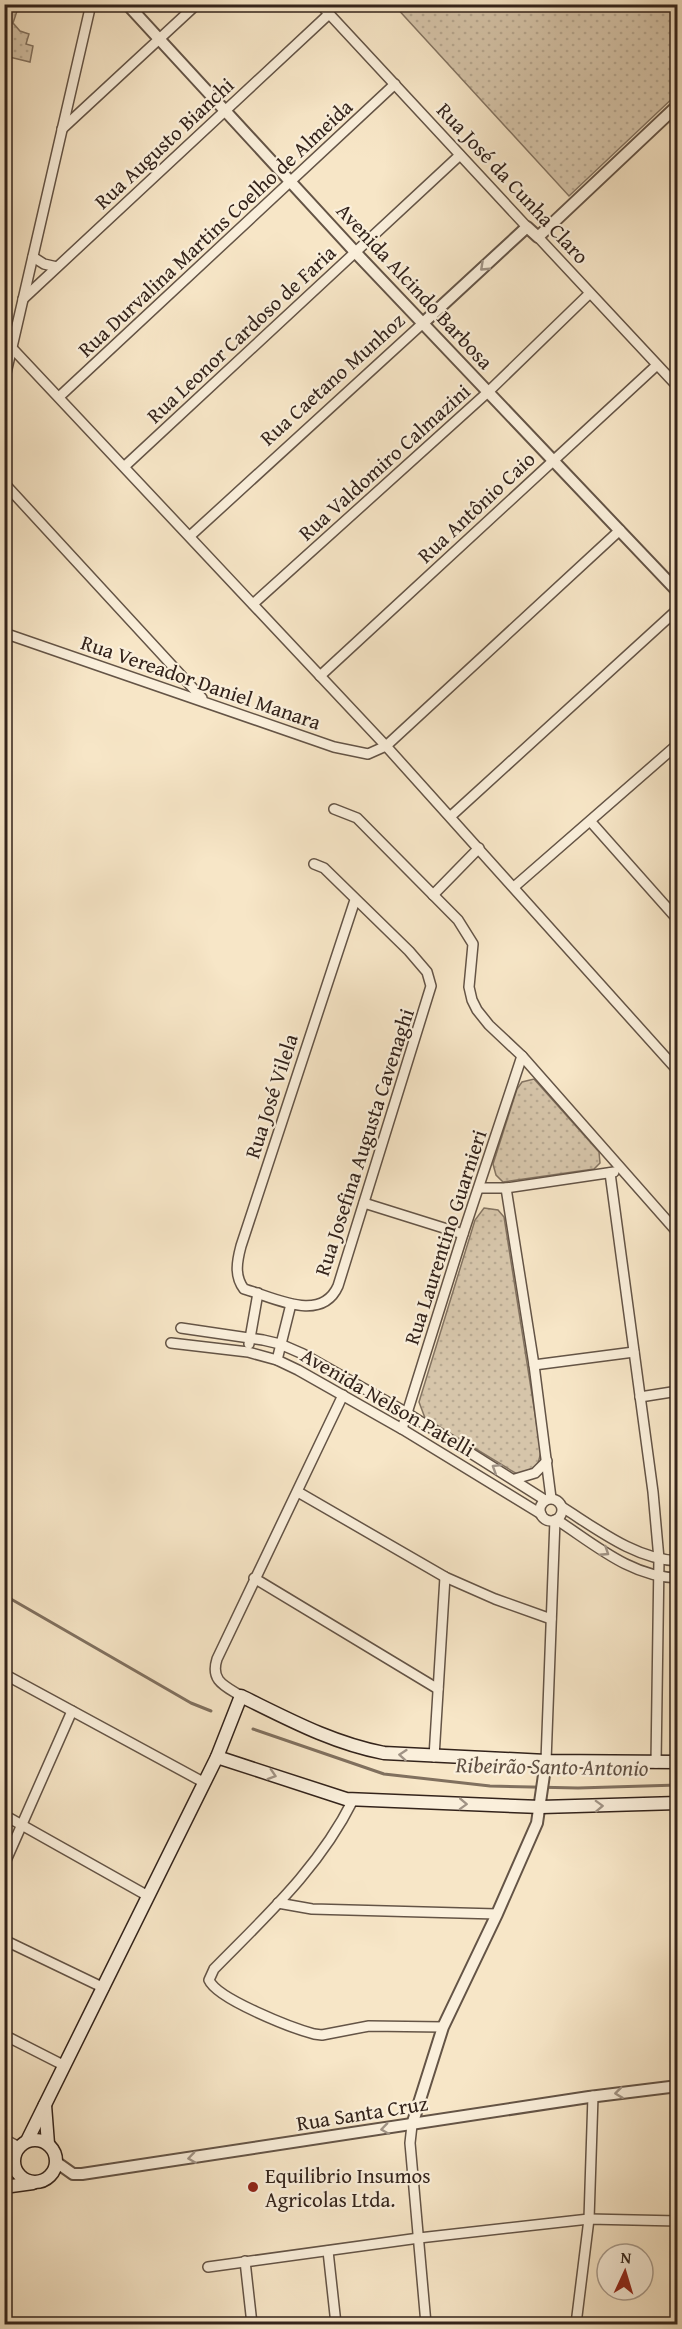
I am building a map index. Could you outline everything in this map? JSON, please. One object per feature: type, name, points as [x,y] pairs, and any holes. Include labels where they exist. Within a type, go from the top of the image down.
[{"type":"main road","points":[[36,2182],[23,2178],[10,2169],[14,2157],[65,2066],[104,1988],[217,1757],[241,1696],[345,1744],[384,1753],[546,1763],[678,1761]]},
{"type":"main road","points":[[217,1757],[353,1800],[678,1803]]},
{"type":"main road","points":[[45,2103],[48,2144]]},
{"type":"main road","points":[[4,2187],[42,2181],[52,2174],[56,2162],[55,2152],[48,2144],[34,2139],[23,2144]]},
{"type":"street","points":[[4,382],[91,4]]},
{"type":"street","name":"Avenida Alcindo Barbosa","points":[[127,4],[422,324],[678,592]]},
{"type":"street","points":[[62,129],[197,4]]},
{"type":"street","name":"Rua José da Cunha Claro","points":[[320,4],[678,387]]},
{"type":"street","name":"Rua Augusto Bianchi","points":[[23,299],[329,14]]},
{"type":"street","name":"Rua Durvalina Martins Coelho de Almeida","points":[[59,397],[395,84]]},
{"type":"street","points":[[538,237],[678,105]]},
{"type":"street","name":"Rua Leonor Cardoso de Faria","points":[[125,466],[460,155]]},
{"type":"street","name":"Rua Caetano Munhoz","points":[[190,536],[528,227]]},
{"type":"street","points":[[33,257],[44,264],[57,267]]},
{"type":"street","name":"Rua Valdomiro Calmazini","points":[[253,604],[488,392],[590,294]]},
{"type":"street","points":[[12,348],[386,746],[678,1071]]},
{"type":"street","name":"Rua Antônio Caio","points":[[320,676],[657,365]]},
{"type":"street","points":[[4,483],[204,700]]},
{"type":"street","points":[[386,746],[620,531]]},
{"type":"street","points":[[450,816],[678,609]]},
{"type":"street","name":"Rua Vereador Daniel Manara","points":[[4,633],[204,700],[346,751],[368,754],[386,746]]},
{"type":"street","points":[[514,887],[678,744]]},
{"type":"street","points":[[334,809],[357,819],[458,920],[471,939],[474,950],[469,973],[469,993],[477,1010],[489,1025],[522,1056],[678,1233]]},
{"type":"street","points":[[591,822],[678,920]]},
{"type":"street","points":[[434,895],[479,848]]},
{"type":"street","points":[[314,864],[324,868],[355,900]]},
{"type":"street","name":"Rua Josefina Augusta Cavenaghi","points":[[258,1293],[291,1304],[314,1306],[331,1298],[338,1286],[430,992],[429,977],[422,966],[355,900]]},
{"type":"street","name":"Rua José Vilela","points":[[258,1293],[244,1289],[240,1284],[237,1268],[241,1246],[355,900]]},
{"type":"street","name":"Rua Laurentino Guarnieri","points":[[402,1429],[522,1056]]},
{"type":"street","points":[[480,1188],[506,1188],[622,1170]]},
{"type":"street","points":[[610,1173],[659,1559],[656,1762]]},
{"type":"street","points":[[506,1188],[547,1461],[548,1499]]},
{"type":"street","points":[[364,1203],[463,1234]]},
{"type":"street","points":[[248,1352],[258,1293]]},
{"type":"street","points":[[277,1360],[291,1304]]},
{"type":"street","name":"Avenida Nelson Patelli","points":[[181,1328],[280,1344],[303,1354],[408,1413],[548,1499]]},
{"type":"street","name":"Avenida Nelson Patelli","points":[[171,1343],[248,1352],[277,1360],[318,1380],[541,1514]]},
{"type":"street","points":[[534,1365],[634,1352]]},
{"type":"street","points":[[640,1396],[678,1391]]},
{"type":"street","points":[[241,1696],[217,1680],[214,1667],[254,1578],[298,1492],[343,1395]]},
{"type":"street","points":[[515,1479],[535,1473],[547,1461]]},
{"type":"street","points":[[298,1492],[445,1577],[495,1599],[551,1619]]},
{"type":"street","points":[[548,1499],[541,1505],[541,1514],[547,1520],[556,1520],[631,1567],[657,1576],[678,1578]]},
{"type":"street","points":[[426,2325],[410,2143],[412,2125],[443,2027],[497,1914],[537,1823],[542,1802],[546,1763],[556,1520],[562,1513],[559,1501],[548,1499]]},
{"type":"street","points":[[562,1507],[615,1540],[659,1559],[678,1562]]},
{"type":"street","points":[[434,1757],[445,1577]]},
{"type":"street","points":[[254,1578],[438,1689]]},
{"type":"street","points":[[4,1674],[203,1782]]},
{"type":"street","points":[[4,1865],[24,1825],[72,1711]]},
{"type":"street","points":[[353,1800],[326,1847],[309,1870],[214,1969],[209,1980],[214,1988],[230,1999],[314,2034],[322,2035],[369,2026],[443,2027]]},
{"type":"street","points":[[4,1815],[148,1896]]},
{"type":"street","points":[[278,1903],[312,1910],[497,1914]]},
{"type":"street","points":[[4,1940],[104,1988]]},
{"type":"street","points":[[4,2036],[65,2066]]},
{"type":"street","name":"Rua Santa Cruz","points":[[56,2162],[73,2174],[82,2174],[593,2096],[678,2086]]},
{"type":"street","points":[[576,2325],[589,2219],[593,2096]]},
{"type":"street","points":[[4,2139],[23,2144]]},
{"type":"street","points":[[208,2267],[419,2238],[589,2219],[678,2221]]},
{"type":"street","points":[[328,2251],[336,2325]]},
{"type":"street","points":[[244,2261],[252,2325]]},
{"type":"shaded area","points":[[4,5],[19,5],[13,23],[20,31],[29,34],[26,44],[33,46],[30,62],[5,56]]},
{"type":"shaded area","points":[[394,5],[677,5],[677,94],[569,196]]},
{"type":"shaded area","points":[[534,1079],[599,1152],[600,1163],[594,1169],[503,1182],[496,1175],[493,1164],[517,1089],[522,1082]]},
{"type":"shaded area","points":[[484,1208],[498,1210],[504,1217],[541,1452],[536,1471],[517,1474],[425,1418],[419,1402],[475,1220]]},
{"type":"waterway","name":"Ribeirão Santo Antonio","points":[[4,1595],[191,1703],[211,1711]]},
{"type":"waterway","name":"Ribeirão Santo Antonio","points":[[253,1729],[384,1774],[490,1786],[578,1788],[678,1785]]},
{"type":"place","name":"Equilibrio Insumos Agricolas Ltda.","points":[[253,2187]]}]
